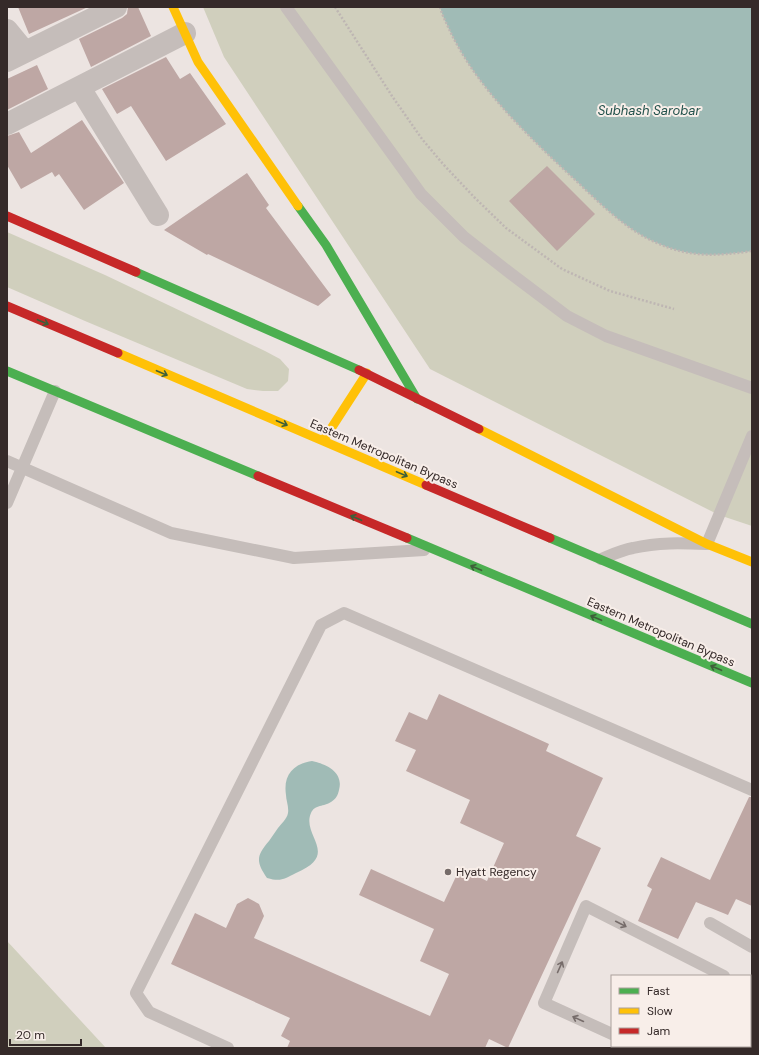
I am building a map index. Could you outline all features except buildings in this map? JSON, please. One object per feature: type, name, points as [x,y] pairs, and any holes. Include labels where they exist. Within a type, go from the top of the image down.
[{"type":"main road","points":[[173,7],[198,62],[326,245],[418,399]]},
{"type":"main road","points":[[7,216],[367,373],[707,544],[752,562]]},
{"type":"main road","name":"Eastern Metropolitan Bypass","points":[[7,306],[752,624]]},
{"type":"main road","name":"Eastern Metropolitan Bypass","points":[[7,371],[752,683]]},
{"type":"main road","points":[[323,441],[367,373]]},
{"type":"street","points":[[7,30],[16,57],[116,7]]},
{"type":"street","points":[[7,124],[185,34]]},
{"type":"street","points":[[80,88],[158,214]]},
{"type":"lane","points":[[286,7],[421,194],[464,237],[568,316],[606,336],[752,388]]},
{"type":"lane","points":[[7,503],[55,391]]},
{"type":"lane","points":[[600,559],[632,548],[653,544],[677,542],[707,544],[752,436]]},
{"type":"lane","points":[[7,461],[171,533],[294,558],[433,550]]},
{"type":"lane","points":[[228,1048],[149,1012],[136,993],[321,625],[344,613],[752,790]]},
{"type":"lane","points":[[611,1034],[544,1003],[586,906],[722,975]]},
{"type":"lane","points":[[710,923],[752,947]]},
{"type":"path","points":[[335,7],[392,96],[422,139],[464,186],[506,228],[562,269],[610,291],[674,309]]},
{"type":"path","points":[[440,7],[456,43],[479,79],[530,138],[619,221],[656,243],[687,253],[720,255],[752,251]]},
{"type":"green space","points":[[203,7],[752,7],[752,526],[719,515],[430,369],[224,57]]},
{"type":"green space","points":[[7,232],[105,275],[265,351],[280,359],[289,369],[288,381],[278,391],[247,389],[7,287]]},
{"type":"green space","points":[[7,941],[106,1048],[7,1048]]},
{"type":"water","name":"Subhash Sarobar","points":[[440,7],[752,7],[752,251],[715,255],[681,251],[657,243],[623,223],[556,162],[504,109],[473,71],[449,29]]},
{"type":"water","points":[[312,761],[323,764],[333,770],[339,778],[340,784],[338,794],[334,800],[328,804],[315,808],[311,813],[309,821],[317,844],[318,852],[316,859],[309,866],[285,878],[276,880],[267,878],[261,868],[259,859],[265,846],[288,813],[285,788],[288,776],[295,768]]},
{"type":"traffic: fast","points":[[298,206],[326,245],[417,399]]},
{"type":"traffic: fast","points":[[136,272],[359,370]]},
{"type":"traffic: fast","points":[[7,371],[258,476]]},
{"type":"traffic: fast","points":[[407,538],[752,683]]},
{"type":"traffic: fast","points":[[550,538],[752,624]]},
{"type":"traffic: slow","points":[[173,7],[198,62],[298,206]]},
{"type":"traffic: slow","points":[[118,353],[426,485]]},
{"type":"traffic: slow","points":[[323,441],[367,373]]},
{"type":"traffic: slow","points":[[479,429],[707,544],[752,562]]},
{"type":"traffic: jam","points":[[7,216],[136,272]]},
{"type":"traffic: jam","points":[[7,306],[118,353]]},
{"type":"traffic: jam","points":[[359,370],[479,429]]},
{"type":"traffic: jam","points":[[258,476],[407,538]]},
{"type":"traffic: jam","points":[[426,485],[550,538]]},
{"type":"place","name":"Hyatt Regency","points":[[448,872]]}]
